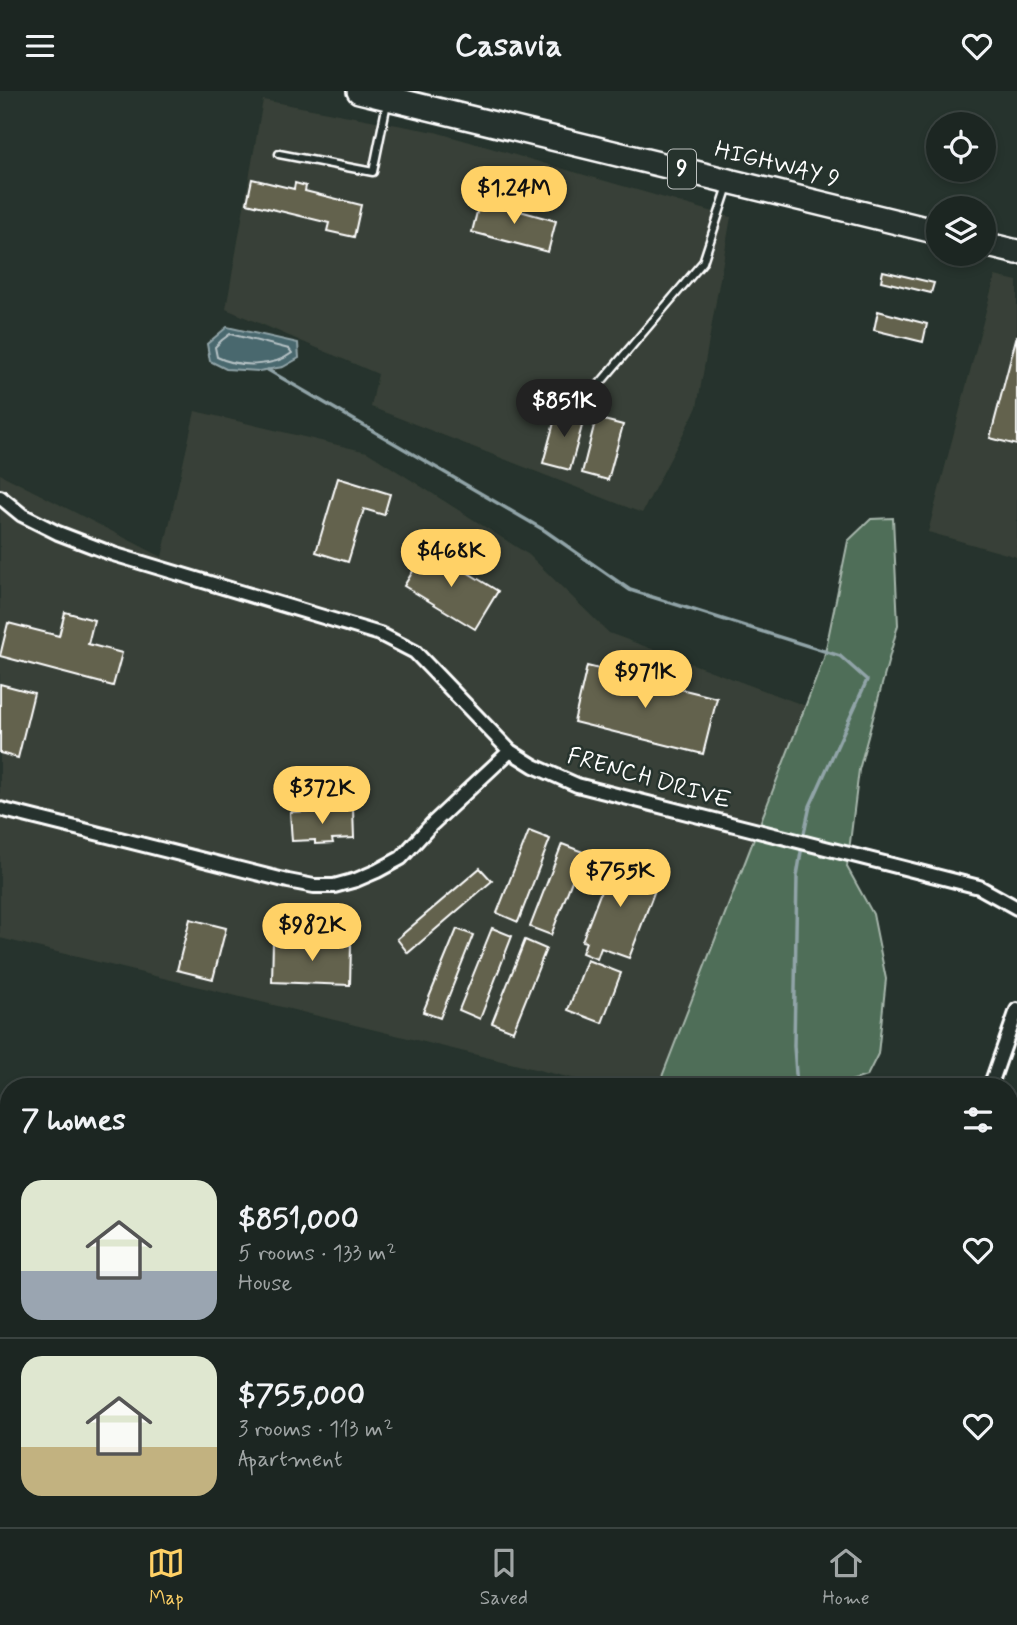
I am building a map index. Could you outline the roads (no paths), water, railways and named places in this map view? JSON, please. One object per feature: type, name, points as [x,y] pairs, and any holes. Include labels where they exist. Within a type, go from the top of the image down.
[{"type":"highway","name":"HIGHWAY 9","points":[[359,91],[926,229]]},
{"type":"highway","points":[[996,247],[1017,252]]},
{"type":"street","name":"FRENCH DRIVE","points":[[0,497],[22,515],[58,533],[113,554],[380,634],[415,652],[510,751],[534,767],[577,785],[979,887],[1017,908]]},
{"type":"street","points":[[0,810],[288,881],[314,886],[334,886],[356,880],[401,858],[432,824],[510,751]]},
{"type":"street","points":[[993,1078],[1017,1010]]},
{"type":"lane","points":[[279,153],[373,172],[388,98]]},
{"type":"lane","points":[[596,388],[704,262],[729,181]]},
{"type":"water","points":[[227,327],[298,343],[299,358],[283,367],[259,371],[226,369],[210,361],[207,344]]},
{"type":"waterway","points":[[268,370],[544,530],[630,590],[840,656],[867,680],[810,806],[803,838]]},
{"type":"waterway","points":[[796,1078],[794,1046],[797,876],[802,846]]}]
